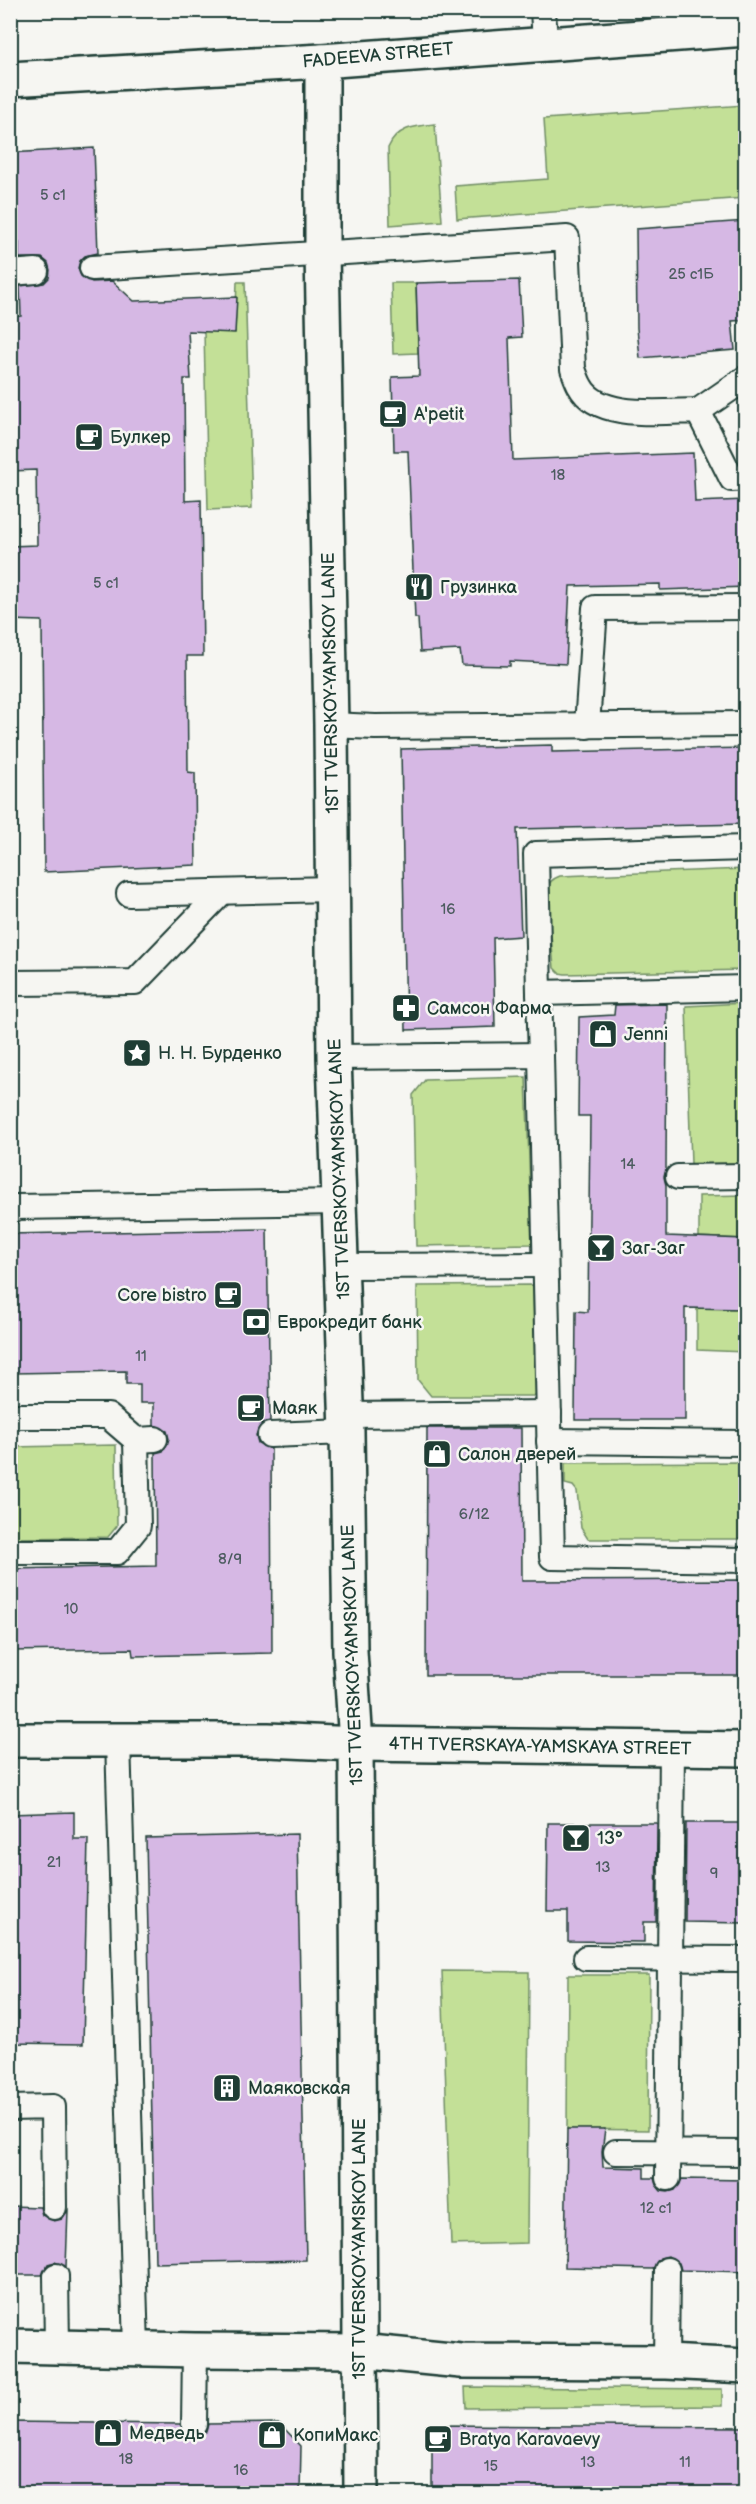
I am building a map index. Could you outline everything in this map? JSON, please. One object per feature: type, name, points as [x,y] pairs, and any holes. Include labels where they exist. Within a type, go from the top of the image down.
[{"type":"street","name":"FADEEVA STREET","points":[[10,79],[322,61],[746,29]]},
{"type":"street","name":"1ST TVERSKOY-YAMSKOY LANE","points":[[322,61],[322,252],[331,725],[334,1057],[343,1266],[350,1651],[356,1744],[361,2493]]},
{"type":"street","name":"4TH TVERSKAYA-YAMSKAYA STREET","points":[[10,1740],[268,1740],[356,1744],[746,1749]]},
{"type":"street","points":[[10,2346],[360,2351],[461,2361],[666,2362],[746,2366]]},
{"type":"lane","points":[[543,10],[545,43]]},
{"type":"lane","points":[[92,268],[567,238],[573,369],[580,387],[592,400],[609,408],[698,411],[746,378]]},
{"type":"lane","points":[[10,273],[36,271]]},
{"type":"lane","points":[[698,411],[732,479],[746,478]]},
{"type":"lane","points":[[587,726],[595,608],[746,607]]},
{"type":"lane","points":[[331,725],[375,727],[746,724]]},
{"type":"lane","points":[[746,848],[536,854],[552,1557],[746,1560]]},
{"type":"lane","points":[[129,894],[332,889]]},
{"type":"lane","points":[[10,983],[135,982],[222,891]]},
{"type":"lane","points":[[539,993],[746,988]]},
{"type":"lane","points":[[334,1057],[541,1055]]},
{"type":"lane","points":[[678,1177],[746,1176]]},
{"type":"lane","points":[[10,1212],[15,1207],[340,1202]]},
{"type":"lane","points":[[343,1266],[545,1265]]},
{"type":"lane","points":[[270,1435],[347,1424],[549,1413]]},
{"type":"lane","points":[[10,1416],[108,1416],[145,1440],[138,1526],[117,1552],[10,1552]]},
{"type":"lane","points":[[549,1441],[746,1443]]},
{"type":"lane","points":[[118,1740],[136,2349]]},
{"type":"lane","points":[[668,2178],[672,1748]]},
{"type":"lane","points":[[586,1958],[746,1959]]},
{"type":"lane","points":[[10,2108],[53,2107],[54,2207]]},
{"type":"lane","points":[[616,2152],[746,2153]]},
{"type":"lane","points":[[666,2362],[667,2270]]},
{"type":"lane","points":[[56,2276],[57,2346]]},
{"type":"lane","points":[[194,2424],[195,2350]]},
{"type":"green space","points":[[745,105],[745,198],[457,219],[455,186],[548,179],[544,119]]},
{"type":"green space","points":[[435,124],[442,221],[390,225],[388,148],[396,136],[407,129]]},
{"type":"green space","points":[[237,282],[245,282],[252,508],[208,510],[204,331],[235,332]]},
{"type":"green space","points":[[391,283],[416,283],[418,353],[393,354]]},
{"type":"green space","points":[[745,869],[745,970],[565,974],[559,973],[554,968],[547,890],[555,878]]},
{"type":"green space","points":[[745,1003],[745,1164],[691,1164],[686,1006]]},
{"type":"green space","points":[[526,1077],[532,1244],[416,1246],[413,1095],[425,1080]]},
{"type":"green space","points":[[745,1195],[745,1239],[699,1237],[699,1196]]},
{"type":"green space","points":[[533,1285],[536,1396],[431,1396],[418,1380],[417,1286]]},
{"type":"green space","points":[[697,1308],[745,1309],[745,1352],[697,1350]]},
{"type":"green space","points":[[116,1445],[117,1526],[108,1537],[11,1538],[11,1447]]},
{"type":"green space","points":[[745,1462],[745,1539],[588,1539],[581,1528],[577,1491],[573,1486],[565,1484],[565,1463]]},
{"type":"green space","points":[[442,1971],[529,1972],[527,2243],[451,2245]]},
{"type":"green space","points":[[568,1975],[649,1975],[648,2130],[567,2129]]},
{"type":"green space","points":[[465,2387],[722,2389],[722,2406],[466,2408]]},
{"type":"building","points":[[94,148],[98,253],[85,256],[80,261],[78,268],[81,276],[92,282],[112,281],[134,301],[237,297],[235,333],[188,331],[191,379],[184,379],[185,501],[201,500],[203,656],[187,656],[188,772],[195,773],[196,865],[44,872],[42,621],[10,620],[10,546],[37,545],[36,470],[10,471],[10,317],[21,316],[20,286],[44,283],[49,278],[50,270],[48,263],[42,258],[19,258],[19,242],[10,242],[10,153]]},
{"type":"building","points":[[746,221],[746,320],[732,321],[735,350],[640,358],[637,328],[636,229]]},
{"type":"building","points":[[519,280],[522,337],[509,338],[513,460],[693,453],[695,502],[746,500],[746,587],[660,590],[660,584],[570,586],[566,664],[510,661],[510,666],[462,665],[460,650],[420,652],[418,618],[415,618],[408,451],[394,451],[392,377],[419,376],[416,283]]},
{"type":"building","points":[[552,745],[552,752],[746,748],[746,824],[517,829],[521,936],[493,938],[495,1027],[406,1030],[401,749]]},
{"type":"building","points":[[667,1004],[666,1169],[664,1177],[666,1236],[746,1239],[746,1309],[685,1308],[685,1420],[575,1420],[576,1311],[588,1312],[590,1116],[578,1116],[579,1017],[614,1015],[615,1005]]},
{"type":"building","points":[[267,1229],[270,1421],[262,1423],[256,1435],[258,1443],[271,1449],[272,1653],[133,1656],[132,1649],[10,1651],[10,1569],[156,1566],[155,1453],[163,1451],[169,1439],[167,1431],[154,1425],[154,1403],[140,1403],[140,1384],[126,1384],[126,1371],[13,1373],[12,1342],[10,1342],[10,1234]]},
{"type":"building","points":[[427,1428],[521,1428],[522,1581],[746,1580],[746,1675],[426,1675]]},
{"type":"building","points":[[74,1812],[74,1839],[88,1839],[83,2044],[10,2043],[10,1814]]},
{"type":"building","points":[[548,1823],[657,1823],[656,1922],[644,1922],[644,1942],[568,1941],[568,1911],[547,1911]]},
{"type":"building","points":[[686,1823],[746,1823],[746,1923],[685,1922]]},
{"type":"building","name":"Маяковская","points":[[297,1834],[306,2260],[155,2263],[146,1838]]},
{"type":"building","points":[[567,2129],[605,2129],[602,2151],[603,2167],[644,2168],[644,2178],[654,2178],[661,2191],[675,2190],[682,2179],[746,2180],[746,2272],[681,2270],[679,2263],[668,2256],[660,2258],[653,2269],[565,2267]]},
{"type":"building","points":[[10,2206],[40,2207],[42,2215],[54,2221],[62,2219],[68,2210],[66,2267],[55,2262],[48,2264],[42,2275],[10,2275]]},
{"type":"building","points":[[10,2422],[180,2424],[186,2436],[194,2438],[206,2432],[208,2424],[279,2423],[301,2446],[300,2493],[10,2493]]},
{"type":"building","points":[[432,2425],[746,2427],[746,2493],[432,2493]]},
{"type":"place","name":"A'petit","points":[[393,414]]},
{"type":"place","name":"Булкер","points":[[89,437]]},
{"type":"place","name":"Грузинка","points":[[419,587]]},
{"type":"place","name":"Самсон Фарма","points":[[406,1008]]},
{"type":"place","name":"Jenni","points":[[603,1034]]},
{"type":"place","name":"Н. Н. Бурденко","points":[[137,1053]]},
{"type":"place","name":"Заг-Заг","points":[[601,1248]]},
{"type":"place","name":"Core bistro","points":[[228,1295]]},
{"type":"place","name":"Еврокредит банк","points":[[256,1322]]},
{"type":"place","name":"Маяк","points":[[251,1408]]},
{"type":"place","name":"Салон дверей","points":[[437,1454]]},
{"type":"place","name":"13°","points":[[576,1838]]},
{"type":"place","name":"Маяковская","points":[[227,2088]]},
{"type":"place","name":"Медведь","points":[[108,2433]]},
{"type":"place","name":"КопиМакс","points":[[272,2435]]},
{"type":"place","name":"Bratya Karavaevy","points":[[438,2439]]}]
